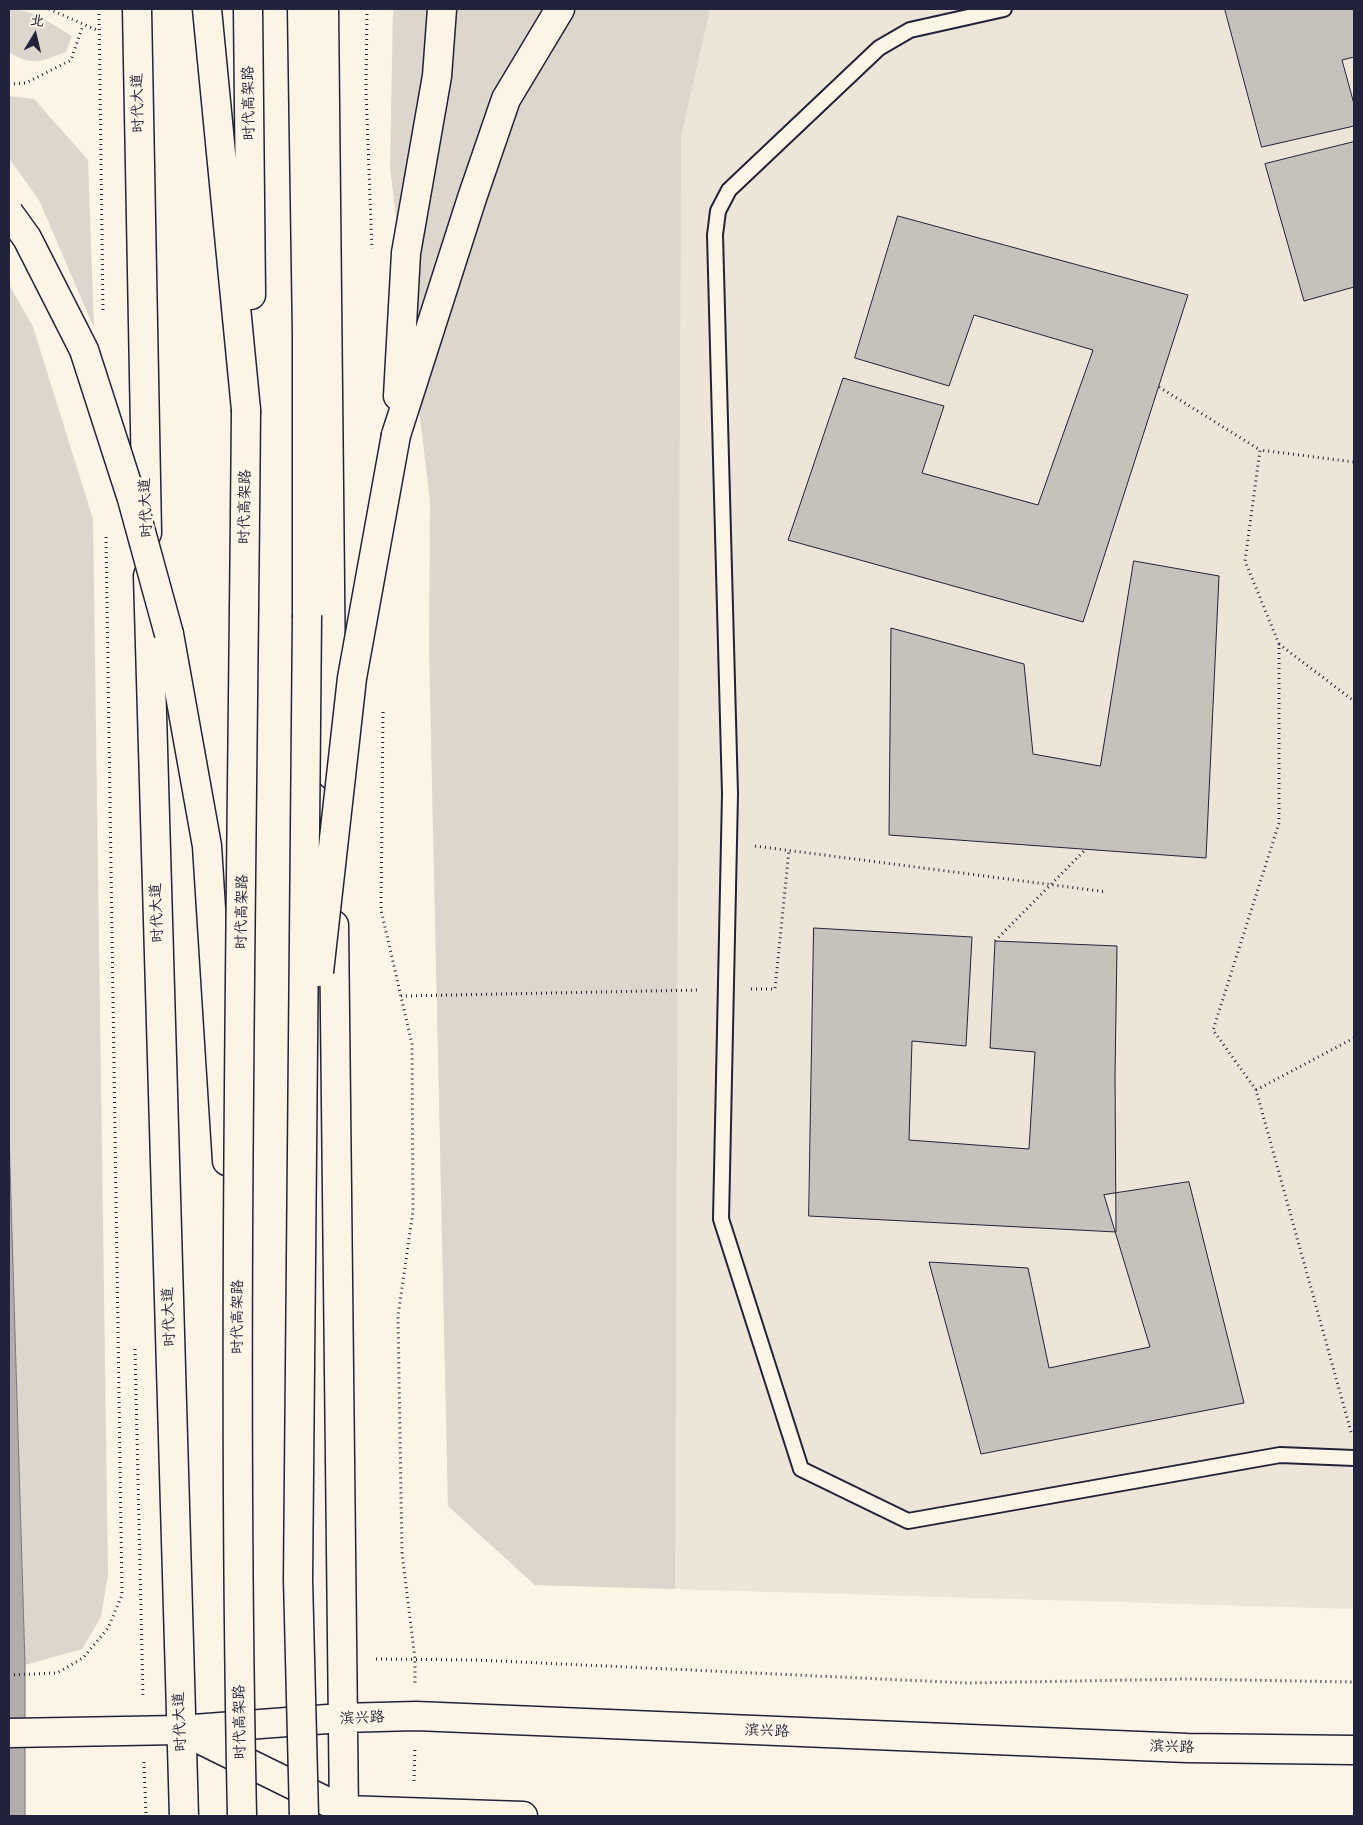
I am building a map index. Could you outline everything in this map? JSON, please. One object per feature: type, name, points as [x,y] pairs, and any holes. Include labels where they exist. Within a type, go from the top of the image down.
[{"type":"main road","name":"时代大道","points":[[137,9],[143,418],[184,1816]]},
{"type":"main road","points":[[207,9],[246,410]]},
{"type":"main road","name":"时代高架路","points":[[242,1816],[237,1594],[246,410],[251,300],[248,9]]},
{"type":"main road","points":[[302,9],[307,335],[298,1579],[304,1816]]},
{"type":"main road","points":[[324,9],[341,1718],[344,1813]]},
{"type":"main road","points":[[302,1117],[352,678],[396,435],[406,253],[436,76],[442,9]]},
{"type":"main road","points":[[396,435],[472,198],[506,100],[560,9]]},
{"type":"main road","points":[[9,212],[27,238],[84,350],[132,499],[169,634],[207,846],[238,1318]]},
{"type":"main road","name":"滨兴路","points":[[9,1733],[180,1730],[341,1718],[416,1716],[1187,1748],[1354,1750]]},
{"type":"main road","name":"滨兴路","points":[[180,1730],[344,1813],[413,1811],[523,1816]]},
{"type":"lane","points":[[1004,9],[910,30],[879,48],[729,190],[718,211],[714,235],[730,794],[721,1219],[801,1469],[908,1521],[1280,1456],[1354,1458]]},
{"type":"path","points":[[49,9],[99,31]]},
{"type":"path","points":[[99,9],[103,320]]},
{"type":"path","points":[[367,9],[366,90],[372,250]]},
{"type":"path","points":[[9,84],[26,82],[71,60],[83,25]]},
{"type":"path","points":[[1159,387],[1260,450],[1354,462]]},
{"type":"path","points":[[1260,450],[1245,561],[1279,644],[1279,823],[1213,1030],[1256,1090],[1354,1441]]},
{"type":"path","points":[[9,1676],[57,1673],[83,1658],[108,1628],[122,1595],[106,529]]},
{"type":"path","points":[[1279,644],[1354,701]]},
{"type":"path","points":[[384,706],[381,910],[412,1044],[413,1211],[398,1316],[402,1553],[415,1659],[416,1716],[413,1811]]},
{"type":"path","points":[[728,842],[1107,892]]},
{"type":"path","points":[[401,996],[775,988],[789,850]]},
{"type":"path","points":[[996,941],[1085,850]]},
{"type":"path","points":[[1256,1090],[1354,1038]]},
{"type":"path","points":[[142,1656],[178,1656]]},
{"type":"path","points":[[341,1658],[415,1659],[967,1683],[1187,1679],[1354,1682]]},
{"type":"shaded area","points":[[9,9],[34,14],[72,36],[66,52],[43,60],[31,61],[24,60],[9,52]]},
{"type":"shaded area","points":[[393,9],[710,9],[681,136],[675,1589],[535,1585],[448,1506],[429,645],[430,501],[390,167]]},
{"type":"shaded area","points":[[634,9],[1354,9],[1354,1609],[535,1585],[448,1506],[429,645]]},
{"type":"shaded area","points":[[9,96],[34,99],[88,160],[94,328],[39,200],[9,158]]},
{"type":"shaded area","points":[[9,284],[33,327],[93,519],[108,1574],[101,1617],[82,1649],[25,1665],[9,1133]]},
{"type":"shaded area","points":[[9,1133],[25,1665],[25,1816],[9,1816]]},
{"type":"building","points":[[1225,9],[1354,9],[1354,57],[1342,60],[1354,104],[1354,126],[1262,147]]},
{"type":"building","points":[[1354,142],[1354,287],[1304,301],[1265,164]]},
{"type":"building","points":[[898,216],[1188,295],[1083,622],[788,540],[843,378],[944,406],[922,473],[1038,505],[1093,350],[974,315],[949,386],[855,358]]},
{"type":"building","points":[[1134,561],[1219,576],[1206,858],[889,835],[891,628],[1024,664],[1033,754],[1100,766]]},
{"type":"building","points":[[814,928],[972,937],[966,1046],[912,1041],[909,1140],[1029,1149],[1035,1052],[990,1048],[995,941],[1117,946],[1115,1075],[1116,1232],[809,1216]]},
{"type":"building","points":[[1189,1182],[1244,1403],[981,1454],[929,1262],[1028,1268],[1049,1368],[1150,1347],[1104,1195]]}]
